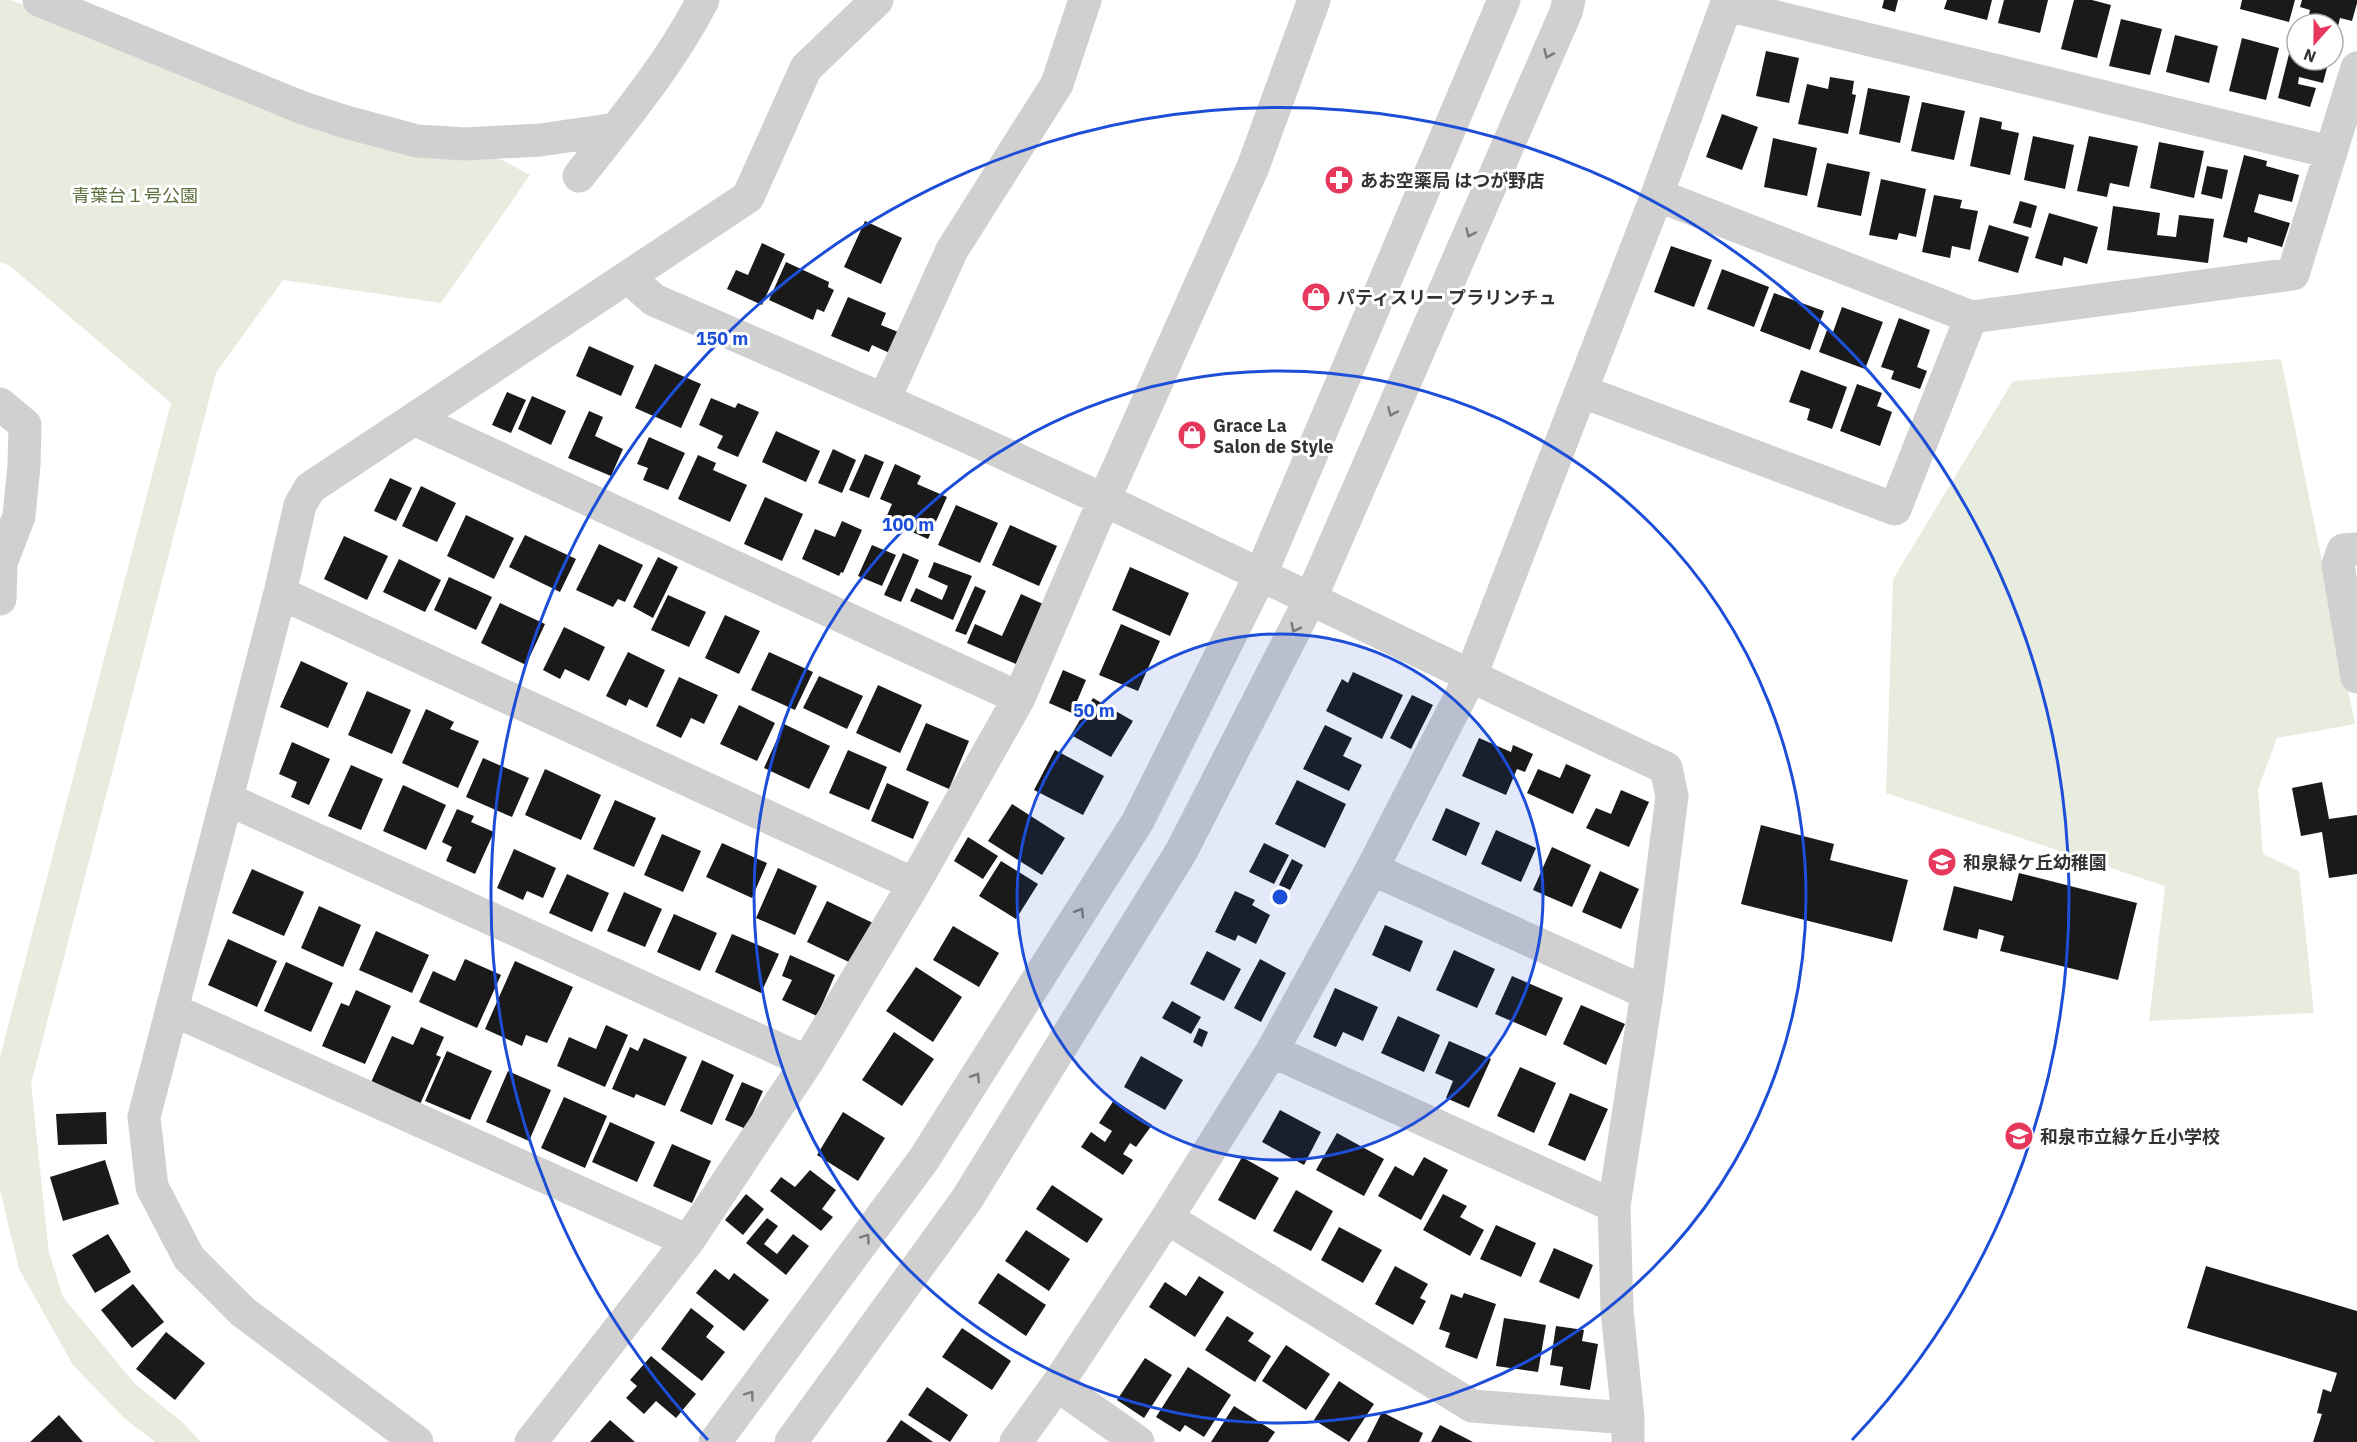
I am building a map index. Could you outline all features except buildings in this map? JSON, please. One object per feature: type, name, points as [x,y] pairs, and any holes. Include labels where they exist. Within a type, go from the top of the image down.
[{"type":"street","points":[[39,0],[303,108],[417,141],[465,144],[540,140],[616,129]]},
{"type":"street","points":[[579,176],[644,95],[687,32],[703,0]]},
{"type":"street","points":[[417,1442],[243,1312],[189,1258],[152,1187],[144,1117],[280,593],[300,505],[310,488],[748,197],[806,68],[877,0]]},
{"type":"street","points":[[884,400],[951,250],[1057,84],[1086,0]]},
{"type":"street","points":[[531,1442],[688,1241],[807,1062],[914,884],[1019,698],[1104,500],[1253,167],[1314,0]]},
{"type":"street","points":[[715,1442],[924,1159],[1138,821],[1260,576],[1504,0]]},
{"type":"street","points":[[791,1442],[967,1199],[1181,852],[1310,600],[1562,23],[1569,0]]},
{"type":"street","points":[[1016,1442],[1057,1385],[1167,1218],[1272,1051],[1372,869],[1470,678],[1657,195],[1728,2],[2330,152]]},
{"type":"street","points":[[1657,195],[1971,317],[2293,274],[2357,68]]},
{"type":"street","points":[[629,278],[654,300],[884,400],[1104,500],[1470,678],[1666,768],[1672,796],[1647,993],[1614,1206],[1617,1310],[1628,1430],[1472,1406],[1167,1218]]},
{"type":"street","points":[[1581,391],[1895,509],[1971,317]]},
{"type":"street","points":[[0,404],[25,425],[19,516],[0,563],[0,599]]},
{"type":"street","points":[[414,419],[1019,698]]},
{"type":"street","points":[[2357,549],[2343,550],[2338,565],[2357,677]]},
{"type":"street","points":[[280,593],[914,884]]},
{"type":"street","points":[[227,799],[807,1062]]},
{"type":"street","points":[[1372,869],[1647,993]]},
{"type":"street","points":[[173,1010],[688,1241]]},
{"type":"street","points":[[1272,1051],[1614,1206]]},
{"type":"street","points":[[1057,1385],[1138,1442]]},
{"type":"green space","name":"青葉台１号公園","points":[[0,0],[11,0],[216,84],[432,153],[500,159],[530,175],[441,303],[283,280],[216,373],[31,1084],[49,1253],[63,1297],[135,1384],[182,1422],[201,1442],[155,1442],[124,1418],[73,1365],[19,1269],[0,1190],[0,1057],[171,403],[10,266],[0,262]]},
{"type":"green space","points":[[2281,359],[2355,724],[2277,738],[2258,789],[2263,854],[2299,871],[2314,1013],[2149,1021],[2165,886],[1886,793],[1893,579],[2013,381]]},
{"type":"place","name":"あお空薬局 はつが野店","points":[[1339,180]]},
{"type":"place","name":"パティスリー プラリンチュ","points":[[1316,297]]},
{"type":"place","name":"Grace La Salon de Style","points":[[1192,435]]},
{"type":"place","name":"和泉緑ケ丘幼稚園","points":[[1942,862]]},
{"type":"place","name":"和泉市立緑ケ丘小学校","points":[[2019,1136]]}]
